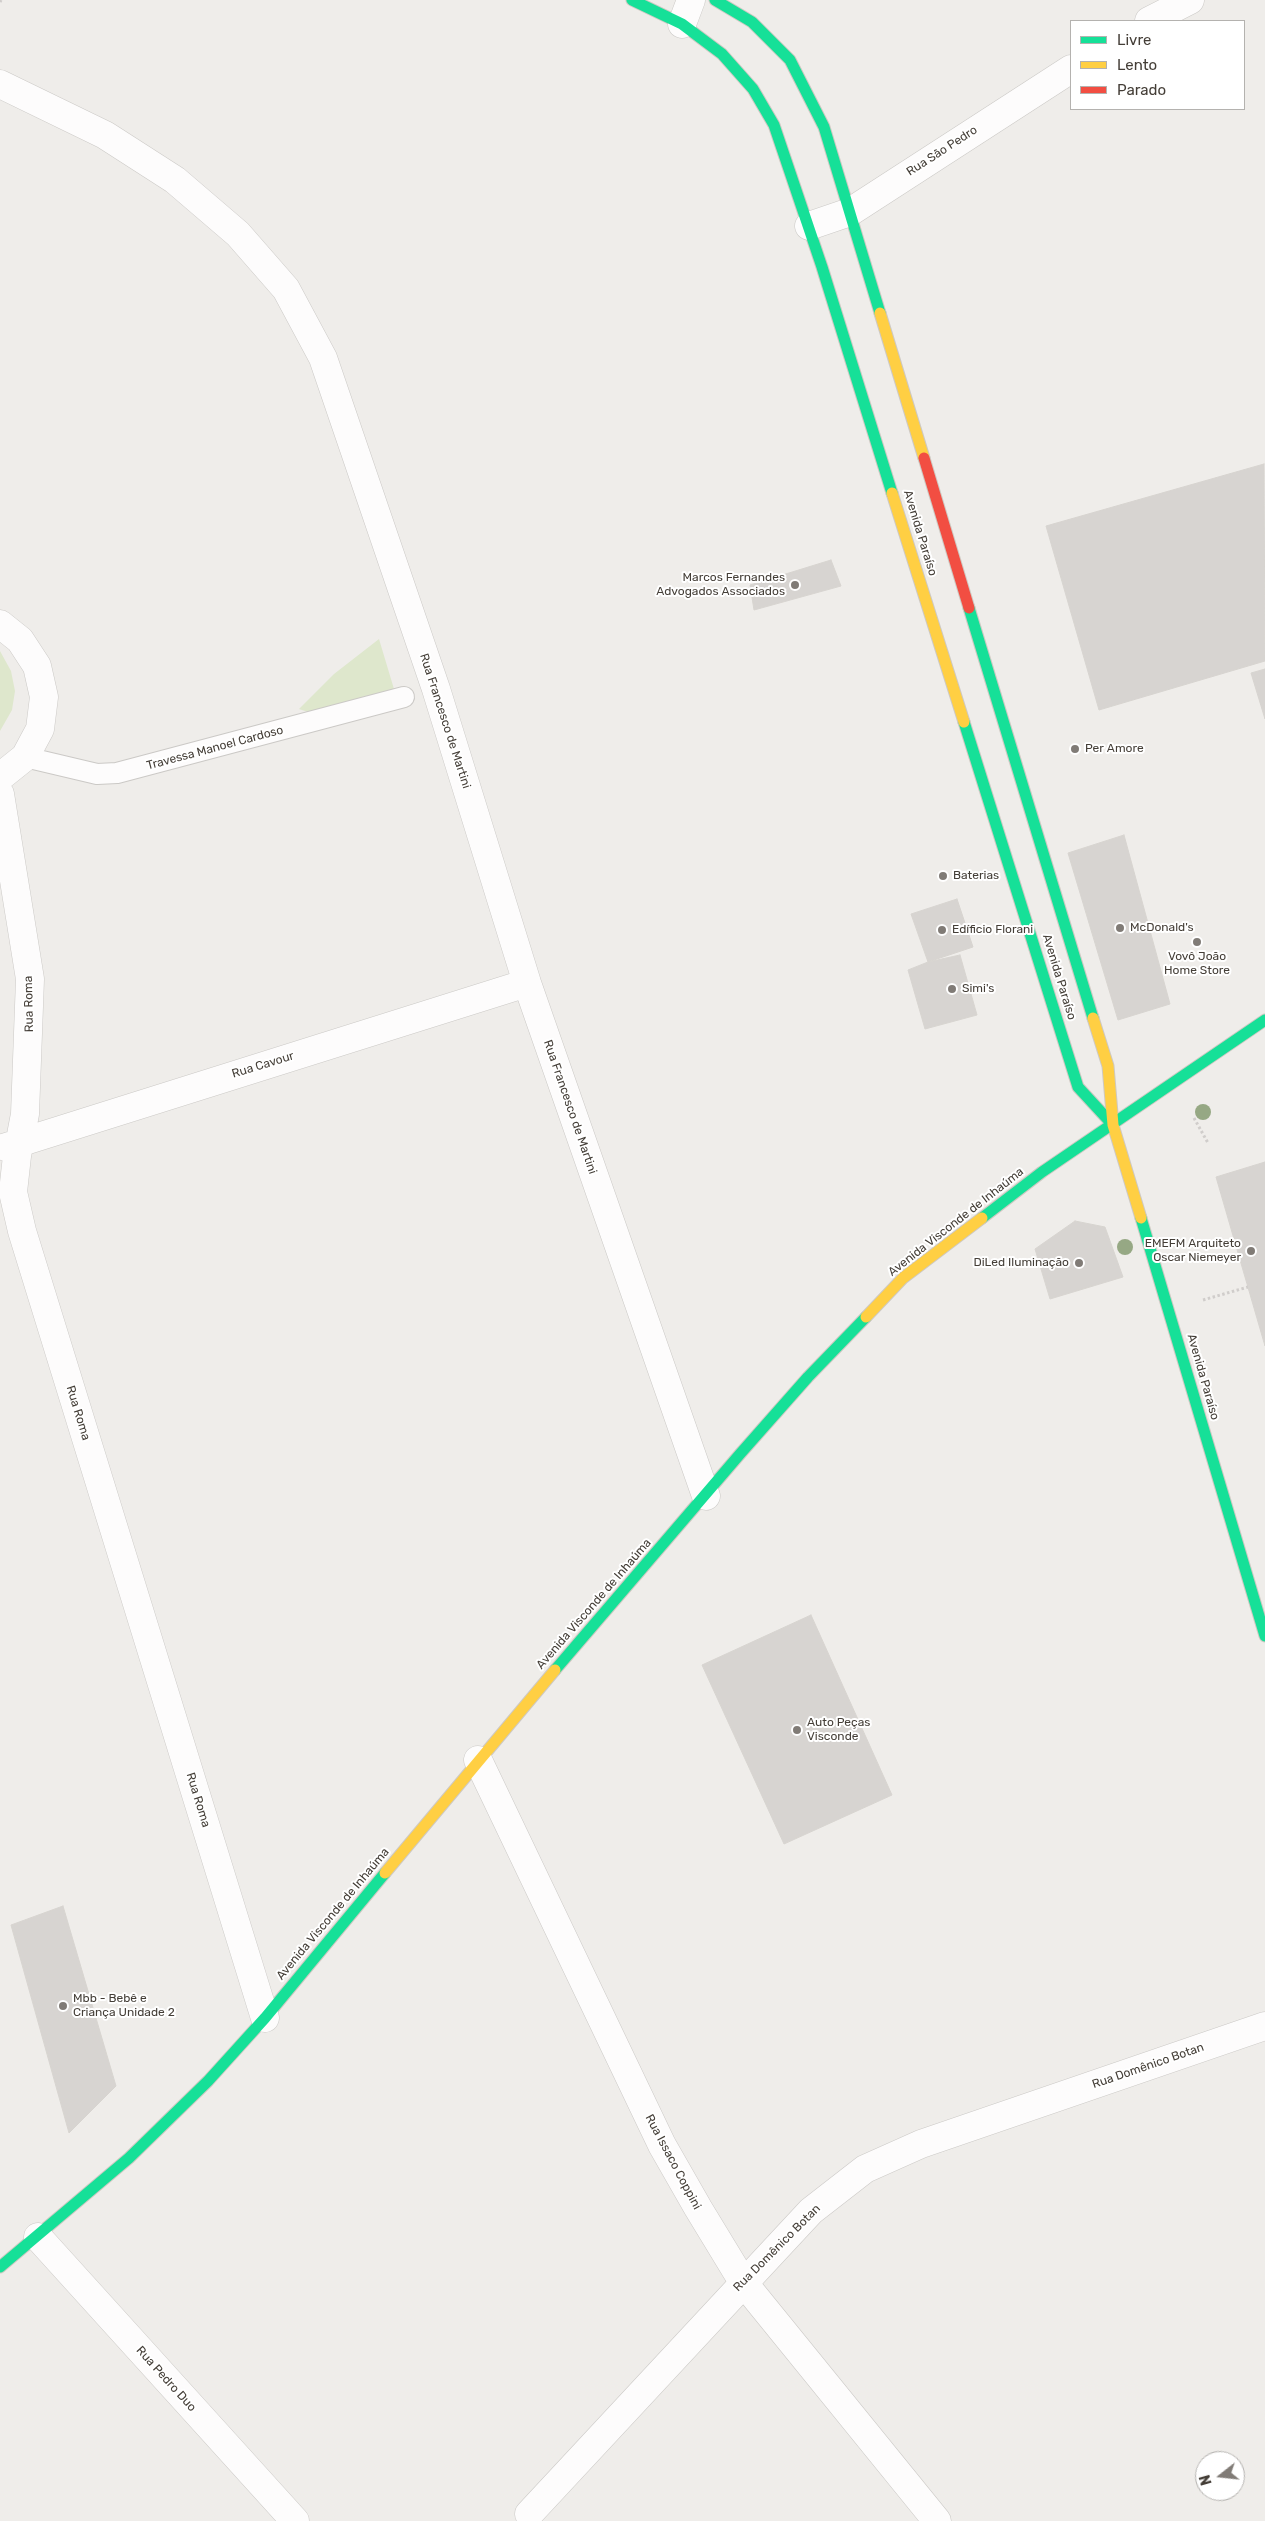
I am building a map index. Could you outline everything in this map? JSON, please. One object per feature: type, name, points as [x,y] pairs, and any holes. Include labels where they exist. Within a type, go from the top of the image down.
[{"type":"street","name":"Avenida Paraíso","points":[[632,0],[686,12],[753,89],[774,125],[809,226],[1078,1086],[1113,1125]]},
{"type":"street","name":"Avenida Paraíso","points":[[715,0],[752,22],[790,60],[824,126],[1108,1066],[1113,1125],[1265,1636]]},
{"type":"street","points":[[1150,20],[1190,0]]},
{"type":"street","name":"Rua São Pedro","points":[[809,226],[850,212],[1070,70]]},
{"type":"street","name":"Rua Francesco de Martini","points":[[0,84],[105,135],[175,180],[238,234],[286,289],[323,358],[436,689],[527,982],[706,1496]]},
{"type":"street","points":[[0,624],[20,640],[38,666],[44,697],[40,729],[25,757],[0,777]]},
{"type":"street","name":"Rua Roma","points":[[0,794],[30,979],[27,1091],[10,1146],[13,1192],[22,1231],[265,2018]]},
{"type":"street","name":"Rua Cavour","points":[[10,1146],[527,982]]},
{"type":"street","name":"Avenida Visconde de Inhaúma","points":[[0,2267],[38,2237],[208,2081],[265,2018],[478,1760],[802,1384],[903,1278],[1042,1172],[1265,1020]]},
{"type":"street","name":"Rua Issaco Coppini","points":[[478,1760],[662,2144],[743,2282],[938,2521]]},
{"type":"street","name":"Rua Domênico Botan","points":[[529,2514],[811,2211],[865,2169],[921,2144],[1265,2026]]},
{"type":"street","name":"Rua Pedro Duo","points":[[38,2237],[295,2521]]},
{"type":"lane","name":"Travessa Manoel Cardoso","points":[[25,757],[97,774],[116,773],[404,698]]},
{"type":"path","points":[[1194,1118],[1208,1143]]},
{"type":"path","points":[[1200,1300],[1248,1287]]},
{"type":"green space","points":[[379,639],[394,689],[311,713],[299,709],[334,674]]},
{"type":"green space","points":[[0,651],[11,671],[15,691],[12,710],[0,731]]},
{"type":"building","points":[[1264,464],[1265,661],[1099,710],[1046,526]]},
{"type":"building","name":"Marcos Fernandes Advogados Associados","points":[[831,560],[841,586],[754,610],[750,585]]},
{"type":"building","points":[[1265,669],[1265,719],[1251,673]]},
{"type":"building","name":"McDonald's","points":[[1124,835],[1170,1004],[1118,1020],[1068,853]]},
{"type":"building","name":"Edíficio Florani","points":[[957,899],[973,947],[928,962],[911,914]]},
{"type":"building","points":[[960,955],[977,1015],[925,1029],[908,970],[928,962]]},
{"type":"building","name":"EMEFM Arquiteto Oscar Niemeyer","points":[[1265,1162],[1265,1346],[1216,1177]]},
{"type":"building","name":"DiLed Iluminação","points":[[1075,1221],[1105,1227],[1123,1277],[1050,1299],[1035,1249]]},
{"type":"building","name":"Auto Peças Visconde","points":[[811,1615],[892,1795],[784,1844],[702,1665]]},
{"type":"building","name":"Mbb - Bebê e Criança Unidade 2","points":[[63,1906],[116,2086],[69,2133],[11,1925]]},
{"type":"traffic: fast","points":[[632,0],[682,24],[722,54],[753,89],[774,125],[822,267],[892,493]]},
{"type":"traffic: fast","points":[[715,0],[752,22],[790,60],[824,127],[880,313]]},
{"type":"traffic: fast","points":[[969,608],[1093,1018]]},
{"type":"traffic: fast","points":[[964,722],[1078,1087],[1113,1125]]},
{"type":"traffic: fast","points":[[982,1218],[1042,1172],[1265,1020]]},
{"type":"traffic: fast","points":[[1141,1218],[1265,1636]]},
{"type":"traffic: fast","points":[[555,1670],[740,1454],[808,1377],[866,1317]]},
{"type":"traffic: fast","points":[[0,2267],[129,2158],[208,2081],[265,2018],[385,1873]]},
{"type":"traffic: slow","points":[[880,313],[924,458]]},
{"type":"traffic: slow","points":[[892,493],[964,722]]},
{"type":"traffic: slow","points":[[1093,1018],[1108,1066],[1113,1125],[1141,1218]]},
{"type":"traffic: slow","points":[[866,1317],[903,1278],[982,1218]]},
{"type":"traffic: slow","points":[[385,1873],[555,1670]]},
{"type":"traffic: jam","points":[[924,458],[969,608]]},
{"type":"place","name":"Marcos Fernandes Advogados Associados","points":[[795,585]]},
{"type":"place","name":"Per Amore","points":[[1075,749]]},
{"type":"place","name":"Baterias","points":[[943,876]]},
{"type":"place","name":"McDonald's","points":[[1120,928]]},
{"type":"place","name":"Edíficio Florani","points":[[942,930]]},
{"type":"place","name":"Vovô João Home Store","points":[[1197,942]]},
{"type":"place","name":"Simi's","points":[[952,989]]},
{"type":"place","name":"EMEFM Arquiteto Oscar Niemeyer","points":[[1251,1251]]},
{"type":"place","name":"DiLed Iluminação","points":[[1079,1263]]},
{"type":"place","name":"Auto Peças Visconde","points":[[797,1730]]},
{"type":"place","name":"Mbb - Bebê e Criança Unidade 2","points":[[63,2006]]}]
